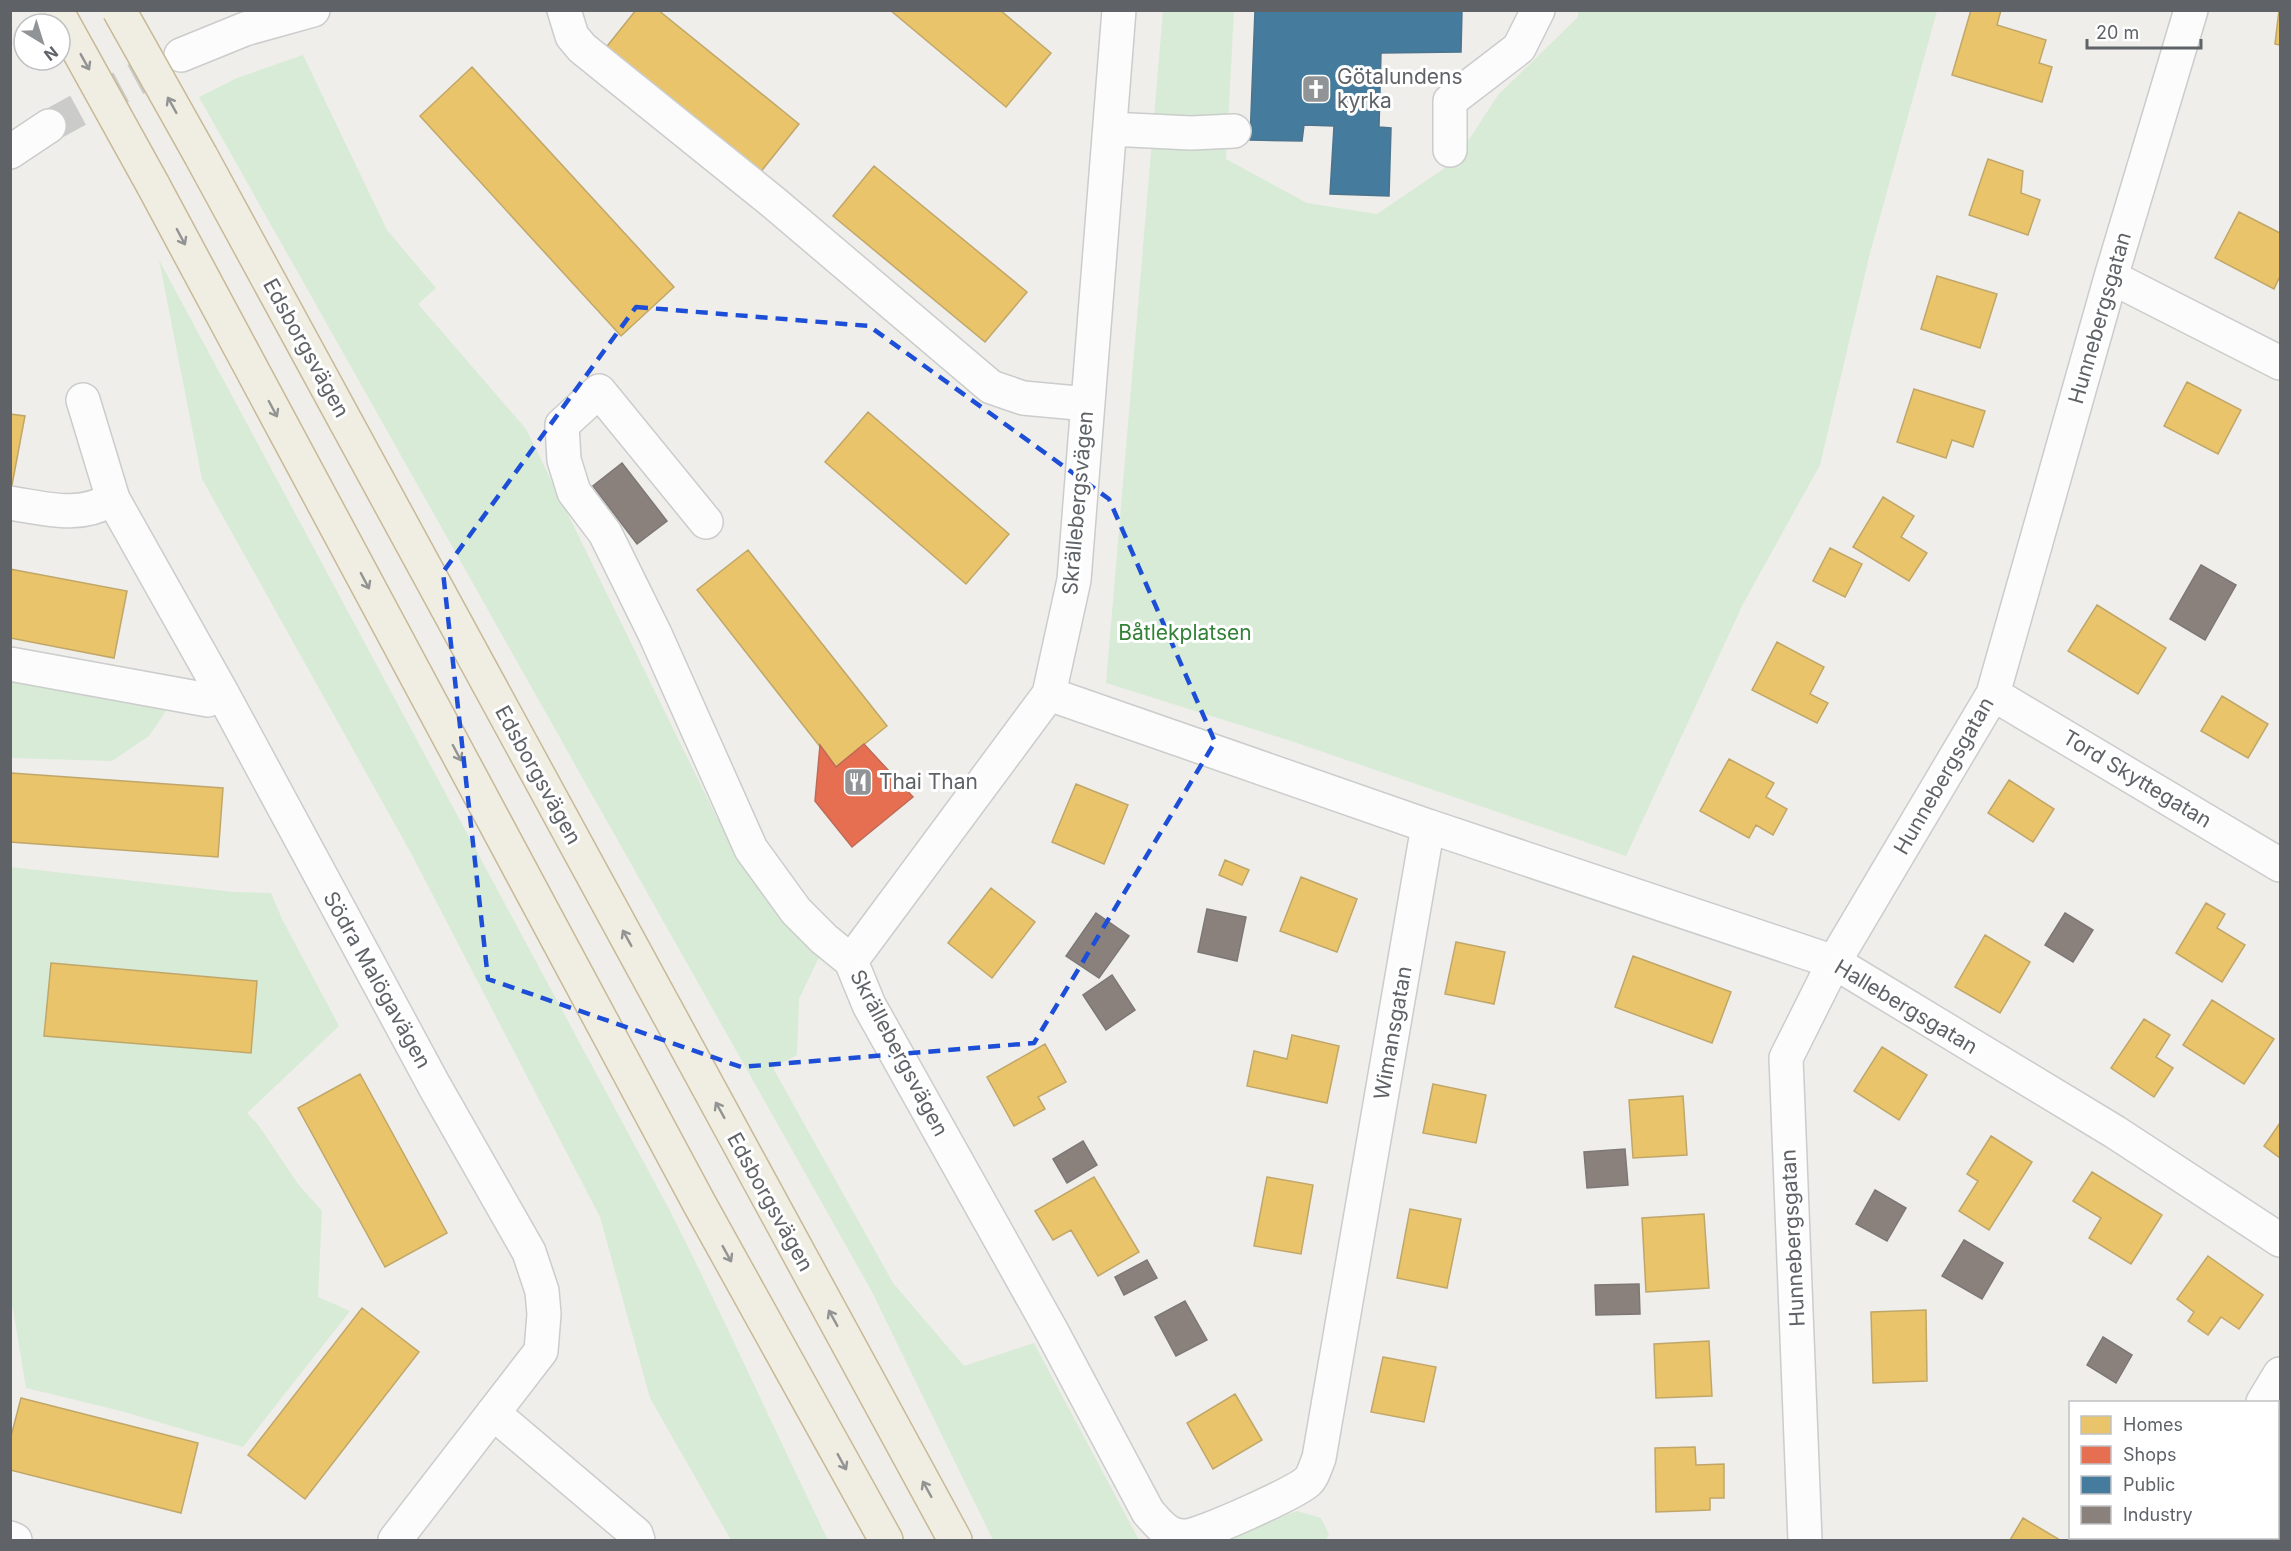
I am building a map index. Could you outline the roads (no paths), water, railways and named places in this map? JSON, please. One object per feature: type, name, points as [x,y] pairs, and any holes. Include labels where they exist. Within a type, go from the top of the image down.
[{"type":"highway","points":[[56,10],[153,185],[693,1193],[886,1540]]},
{"type":"highway","name":"Edsborgsvägen","points":[[119,10],[201,156],[955,1540]]},
{"type":"street","points":[[181,55],[245,29],[313,10]]},
{"type":"street","points":[[564,10],[572,36],[582,48],[773,202],[991,387],[1023,398],[1088,404]]},
{"type":"street","name":"Skrällebergsvägen","points":[[1119,10],[1074,580],[1049,694],[851,961],[869,1005],[1051,1330],[1148,1512],[1165,1531]]},
{"type":"street","points":[[1450,150],[1450,101],[1519,48],[1538,10]]},
{"type":"street","name":"Hunnebergsgatan","points":[[1805,1540],[1786,1058],[1834,962],[1993,694],[2111,277],[2191,10]]},
{"type":"street","points":[[10,152],[49,126]]},
{"type":"street","points":[[1110,129],[1191,133],[1234,131]]},
{"type":"street","points":[[2111,277],[2280,363]]},
{"type":"street","points":[[706,522],[599,391],[562,425],[564,460],[574,492],[605,533],[655,634],[751,849],[796,911],[824,939],[851,961]]},
{"type":"street","name":"Södra Malögavägen","points":[[83,400],[113,499],[221,691],[435,1087],[529,1252],[542,1291],[544,1314],[541,1351],[493,1413],[406,1536]]},
{"type":"street","points":[[10,503],[76,512],[98,508],[113,499]]},
{"type":"street","points":[[10,664],[208,700],[221,691]]},
{"type":"street","points":[[1049,694],[1428,826]]},
{"type":"street","name":"Tord Skyttegatan","points":[[1993,694],[2280,865]]},
{"type":"street","name":"Hallebergsgatan","points":[[1428,826],[1834,962],[2115,1132],[2280,1239]]},
{"type":"street","name":"Wimansgatan","points":[[1165,1531],[1185,1536],[1205,1531],[1260,1507],[1308,1482],[1319,1458],[1374,1150],[1428,826]]},
{"type":"street","points":[[2264,1401],[2280,1374]]},
{"type":"street","points":[[493,1413],[636,1534],[638,1540]]},
{"type":"street","points":[[10,1538],[15,1540]]},
{"type":"tunnel","points":[[49,126],[177,57]]},
{"type":"place","name":"Götalundens kyrka","points":[[1316,89]]},
{"type":"place","name":"Thai Than","points":[[858,782]]},
{"type":"park label","name":"Båtlekplatsen","points":[[1185,633]]}]
